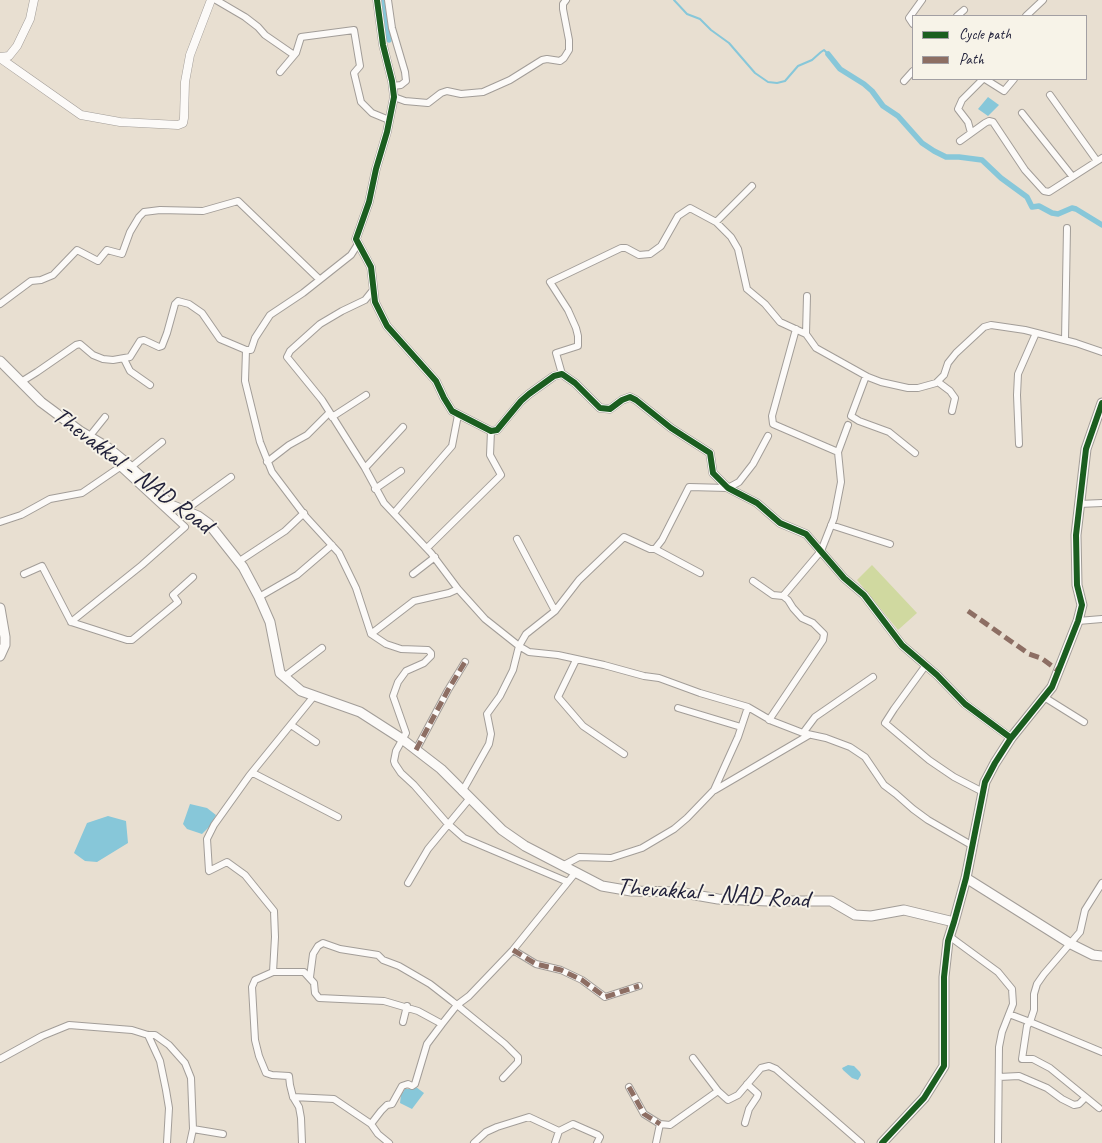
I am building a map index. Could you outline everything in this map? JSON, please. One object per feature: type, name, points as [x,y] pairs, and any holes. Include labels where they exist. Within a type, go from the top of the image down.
[{"type":"main road","name":"Thevakkal - NAD Road","points":[[0,361],[41,402],[89,437],[107,447],[171,505],[198,516],[208,524],[243,567],[259,597],[270,622],[280,673],[284,677],[301,691],[360,712],[402,739],[441,769],[502,830],[525,846],[602,886],[632,891],[678,892],[718,899],[831,901],[856,915],[871,916],[904,910],[954,922]]},
{"type":"main road","points":[[882,1143],[924,1098],[944,1066],[944,977],[949,936],[966,878],[985,782],[1011,738],[1052,687],[1078,621],[1082,605],[1078,585],[1076,536],[1086,449],[1099,424],[1102,403]]},
{"type":"main road","points":[[0,608],[3,641],[0,656]]},
{"type":"main road","points":[[966,878],[1071,944],[1093,955],[1102,956]]},
{"type":"street","points":[[0,58],[9,56],[17,46],[27,25],[34,0]]},
{"type":"street","points":[[0,58],[81,115],[126,122],[178,125],[183,123],[184,118],[185,82],[190,55],[211,0]]},
{"type":"street","points":[[216,0],[245,17],[265,35],[294,55]]},
{"type":"street","points":[[377,0],[383,45],[394,98],[369,202],[356,239],[370,267],[375,302],[387,326],[436,381],[448,405],[458,415],[491,431],[497,430],[529,394],[554,376],[562,374]]},
{"type":"street","points":[[388,0],[392,28],[406,81],[393,86]]},
{"type":"street","points":[[394,98],[405,102],[428,103],[446,91],[461,94],[483,92],[510,80],[542,60],[560,61],[569,50],[563,10],[563,4],[566,0]]},
{"type":"street","points":[[912,22],[909,18],[922,0]]},
{"type":"street","points":[[1027,15],[1043,0]]},
{"type":"street","points":[[958,15],[964,10]]},
{"type":"street","points":[[280,72],[294,55],[302,36],[354,30],[360,66],[354,72],[361,102],[372,113],[390,120]]},
{"type":"street","points":[[904,81],[912,72]]},
{"type":"street","points":[[971,133],[968,122],[958,109],[962,100],[983,80]]},
{"type":"street","points":[[986,80],[1004,91],[1013,80]]},
{"type":"street","points":[[960,141],[989,121],[993,122],[1026,170],[1044,191],[1049,192],[1099,160],[1050,95]]},
{"type":"street","points":[[1022,113],[1072,176]]},
{"type":"street","points":[[716,222],[752,186]]},
{"type":"street","points":[[0,304],[31,281],[41,280],[53,275],[77,250],[98,261],[107,250],[122,254],[130,232],[144,212],[160,210],[203,211],[238,201],[319,279]]},
{"type":"street","points":[[1011,738],[965,704],[926,665],[902,645],[864,595],[844,578],[806,534],[780,523],[757,502],[728,488],[712,472],[710,453],[671,428],[630,397],[622,400],[610,409],[600,408],[580,387],[562,374],[556,353],[578,346],[578,336],[568,310],[550,282],[621,248],[626,248],[639,255],[650,254],[661,246],[675,220],[690,208],[716,222],[730,237],[738,250],[746,288],[766,304],[780,322],[806,334],[816,348],[866,376],[881,382],[908,388],[927,386],[938,382],[944,375],[948,363],[956,353],[984,327],[991,325],[1036,333],[1102,352]]},
{"type":"street","points":[[1064,340],[1067,228]]},
{"type":"street","points":[[21,382],[76,345],[80,344],[93,355],[102,359],[113,360],[130,357],[140,341],[144,340],[158,347],[162,346],[168,333],[175,304],[178,301],[188,304],[202,313],[220,339],[246,350],[251,350],[255,338],[270,316],[352,255],[358,244]]},
{"type":"street","points":[[373,290],[365,300],[320,324],[290,351],[287,357],[322,400],[365,468],[384,503],[435,557],[458,589],[485,619],[518,646],[529,652],[659,678],[700,693],[748,707],[769,720],[806,734],[826,738],[850,747],[865,757],[884,785],[928,820],[973,846]]},
{"type":"street","points":[[806,334],[807,296]]},
{"type":"street","points":[[796,329],[772,416],[773,424],[838,452]]},
{"type":"street","points":[[1019,444],[1018,374],[1036,333]]},
{"type":"street","points":[[246,350],[245,381],[260,442],[272,472],[304,514],[339,553],[356,588],[371,634],[386,644],[401,649],[428,650],[431,653],[424,663],[406,671],[398,682],[393,696],[406,732],[396,751],[395,764],[447,823],[464,838],[568,882]]},
{"type":"street","points":[[124,359],[130,371],[150,385]]},
{"type":"street","points":[[866,376],[851,416],[859,421],[889,432],[914,453]]},
{"type":"street","points":[[938,382],[950,391],[955,398],[952,411]]},
{"type":"street","points":[[267,462],[289,445],[307,435],[331,415],[366,395]]},
{"type":"street","points":[[394,513],[452,446],[458,415]]},
{"type":"street","points":[[89,437],[105,417]]},
{"type":"street","points":[[783,596],[821,551],[831,525],[841,482],[838,452],[848,425]]},
{"type":"street","points":[[365,468],[403,427]]},
{"type":"street","points":[[427,548],[501,475],[490,455],[491,431]]},
{"type":"street","points":[[655,549],[662,540],[689,487],[728,488],[739,482],[753,464],[768,436]]},
{"type":"street","points":[[130,468],[162,442]]},
{"type":"street","points":[[0,522],[21,515],[50,499],[82,493],[120,467],[185,527],[142,565],[71,622]]},
{"type":"street","points":[[375,489],[401,471]]},
{"type":"street","points":[[184,511],[231,477]]},
{"type":"street","points":[[1080,504],[1102,503]]},
{"type":"street","points":[[238,562],[285,531],[304,514]]},
{"type":"street","points":[[831,525],[890,544]]},
{"type":"street","points":[[462,792],[489,744],[491,734],[487,714],[500,696],[513,670],[518,646],[526,634],[555,611],[579,580],[624,537],[650,549],[655,549],[700,573]]},
{"type":"street","points":[[517,539],[555,611]]},
{"type":"street","points":[[259,597],[297,575],[332,545]]},
{"type":"street","points":[[413,574],[435,557]]},
{"type":"street","points":[[24,574],[42,566],[71,622],[127,640],[132,640],[178,602],[173,595],[193,576]]},
{"type":"street","points":[[753,581],[773,596],[783,596],[802,618],[814,624],[824,634],[823,640],[769,720]]},
{"type":"street","points":[[371,634],[414,600],[450,593],[458,589]]},
{"type":"street","points":[[1078,621],[1102,619]]},
{"type":"street","points":[[284,677],[322,648]]},
{"type":"street","points":[[576,660],[558,697],[583,726],[624,754]]},
{"type":"street","points":[[416,750],[465,662]]},
{"type":"street","points":[[926,665],[885,724],[929,760],[954,777],[984,792]]},
{"type":"street","points":[[564,865],[579,857],[611,858],[642,848],[674,829],[714,790],[806,734],[815,717],[873,677]]},
{"type":"street","points":[[273,972],[274,910],[245,875],[226,862],[209,871],[207,839],[214,824],[249,776],[314,696]]},
{"type":"street","points":[[1044,697],[1084,722]]},
{"type":"street","points":[[714,790],[748,707]]},
{"type":"street","points":[[678,708],[741,727]]},
{"type":"street","points":[[291,725],[316,742]]},
{"type":"street","points":[[253,773],[338,817]]},
{"type":"street","points":[[408,883],[428,849],[447,823],[470,798]]},
{"type":"street","points":[[371,1124],[387,1105],[392,1104],[402,1086],[408,1084],[412,1086],[415,1084],[427,1044],[442,1024],[457,1005],[469,996],[513,950],[576,872]]},
{"type":"street","points":[[1099,1108],[1050,1068],[1033,1058],[1022,1059],[1027,1026],[1034,1010],[1034,994],[1037,984],[1080,932],[1085,910],[1102,883]]},
{"type":"street","points":[[949,936],[998,972],[1012,989],[1013,1004],[999,1048],[998,1143]]},
{"type":"street","points":[[310,977],[313,954],[318,946],[323,944],[340,949],[378,955],[383,960],[399,966],[430,984],[505,1044],[518,1058],[518,1062],[503,1078]]},
{"type":"street","points":[[513,950],[536,964],[561,970],[582,980],[605,997],[640,986]]},
{"type":"street","points":[[302,1143],[299,1106],[293,1097],[289,1076],[266,1073],[255,1040],[252,988],[255,980],[273,972],[304,972],[314,983],[315,993],[319,998],[384,1001],[406,1006],[427,1014],[442,1024]]},
{"type":"street","points":[[404,1022],[406,1006]]},
{"type":"street","points":[[1009,1014],[1102,1052]]},
{"type":"street","points":[[0,1059],[42,1036],[69,1025],[132,1030],[155,1035],[169,1045],[185,1063],[191,1078],[193,1129],[190,1143]]},
{"type":"street","points":[[148,1035],[160,1061],[166,1090],[169,1108],[167,1143]]},
{"type":"street","points":[[693,1058],[718,1091],[728,1100],[738,1095],[761,1068],[769,1066],[776,1069],[861,1143]]},
{"type":"street","points":[[999,1077],[1018,1076],[1047,1088],[1074,1105],[1079,1104],[1083,1100]]},
{"type":"street","points":[[745,1123],[749,1109],[758,1094],[747,1084]]},
{"type":"street","points":[[629,1087],[644,1114],[660,1124],[670,1125],[718,1091]]},
{"type":"street","points":[[293,1097],[334,1099],[371,1124],[378,1134],[390,1143]]},
{"type":"street","points":[[474,1143],[486,1132],[497,1126],[529,1117],[559,1130],[573,1124],[598,1135],[600,1137],[597,1143]]},
{"type":"street","points":[[656,1143],[660,1124]]},
{"type":"street","points":[[193,1129],[223,1134]]},
{"type":"street","points":[[555,1143],[559,1130]]},
{"type":"green space","points":[[872,565],[917,613],[898,630],[857,580]]},
{"type":"water","points":[[988,97],[999,105],[988,116],[978,109]]},
{"type":"water","points":[[190,804],[207,808],[216,815],[210,826],[202,834],[187,829],[183,824]]},
{"type":"water","points":[[108,816],[126,821],[128,843],[97,862],[85,861],[74,853],[87,823]]},
{"type":"water","points":[[848,1065],[854,1066],[860,1072],[861,1075],[858,1080],[852,1078],[843,1070],[842,1068]]},
{"type":"water","points":[[416,1087],[424,1093],[412,1109],[400,1103],[401,1095],[405,1089]]},
{"type":"waterway","points":[[384,0],[389,40]]},
{"type":"waterway","points":[[674,0],[687,14],[700,19],[729,43],[755,73],[768,82],[777,83],[785,81],[798,66],[812,60],[824,50],[828,54]]},
{"type":"waterway","points":[[828,54],[840,69],[864,84],[883,106],[898,116],[922,143],[934,151],[946,157],[982,160],[1001,178],[1027,197],[1032,207],[1039,206],[1058,214],[1072,208],[1076,209],[1102,225]]},
{"type":"marked path","points":[[968,611],[1029,654],[1041,658],[1059,671]]},
{"type":"marked path","points":[[416,750],[465,662]]},
{"type":"marked path","points":[[513,950],[536,964],[561,970],[582,980],[605,997],[639,986]]},
{"type":"marked path","points":[[629,1087],[644,1114],[660,1124]]},
{"type":"cycle path","points":[[377,0],[383,45],[394,97],[369,202],[356,239],[371,267],[375,302],[387,326],[436,381],[452,411],[491,431],[497,430],[529,394],[554,376],[562,374],[575,383],[600,408],[610,409],[622,400],[630,397],[636,400],[671,428],[710,453],[713,473],[728,488],[757,503],[780,523],[806,534],[844,578],[864,595],[902,645],[937,675],[965,704],[1011,738]]},
{"type":"cycle path","points":[[882,1143],[924,1098],[944,1066],[944,977],[948,941],[966,878],[985,782],[1011,738],[1052,687],[1078,621],[1082,605],[1077,585],[1076,535],[1086,449],[1102,403]]}]
